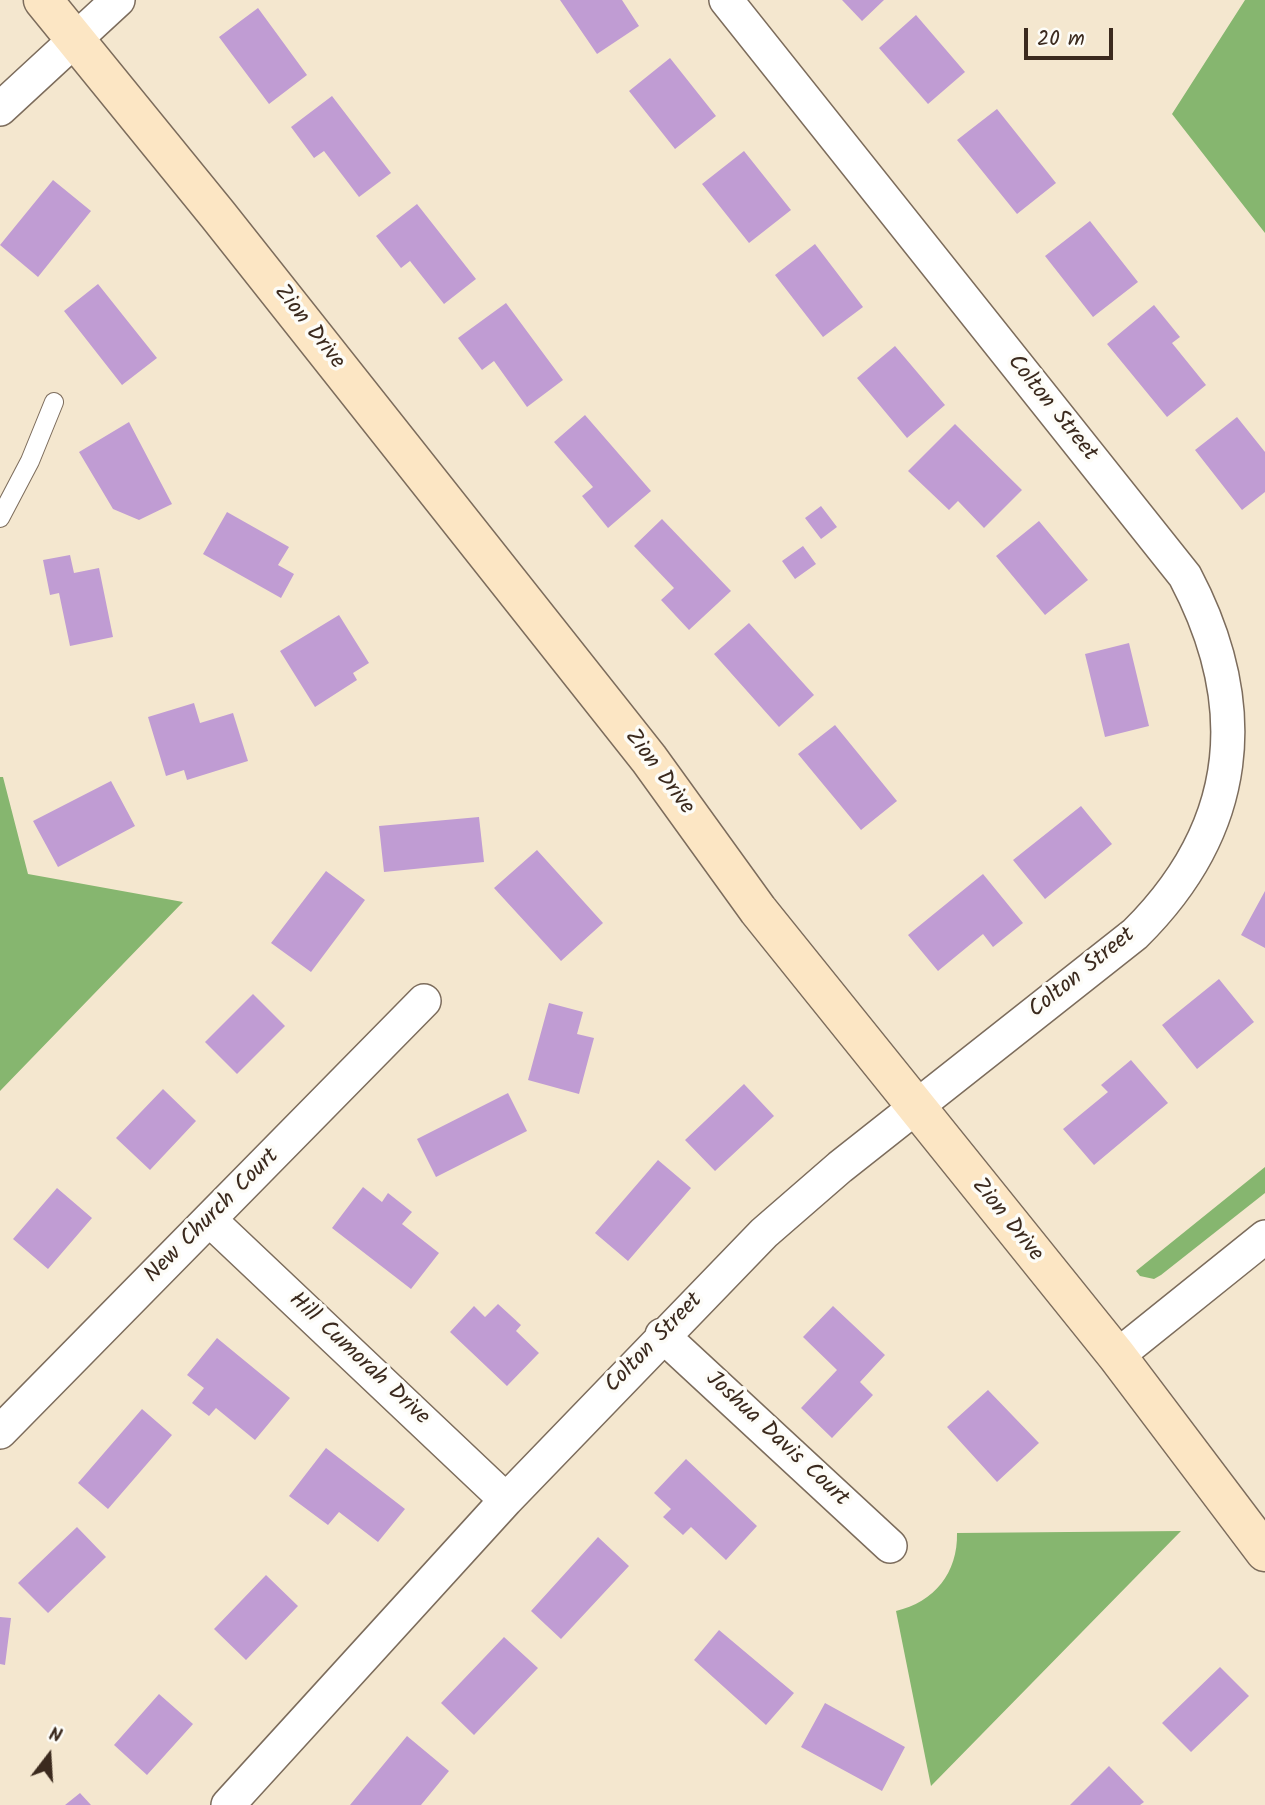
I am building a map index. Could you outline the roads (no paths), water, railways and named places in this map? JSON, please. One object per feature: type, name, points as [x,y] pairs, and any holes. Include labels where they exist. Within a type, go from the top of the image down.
[{"type":"main road","name":"Zion Drive","points":[[43,0],[218,215],[640,748],[758,911],[914,1108],[1117,1356],[1265,1552]]},
{"type":"street","points":[[0,109],[118,0]]},
{"type":"street","name":"Colton Street","points":[[229,1805],[506,1500],[662,1335],[764,1233],[914,1108],[1135,934],[1162,908],[1193,864],[1205,840],[1221,789],[1229,730],[1223,671],[1206,617],[1185,576],[726,0]]},
{"type":"street","name":"New Church Court","points":[[0,1432],[211,1221],[424,1001]]},
{"type":"street","name":"Hill Cumorah Drive","points":[[211,1221],[506,1500]]},
{"type":"street","points":[[1117,1356],[1265,1237]]},
{"type":"street","name":"Joshua Davis Court","points":[[662,1335],[890,1546]]},
{"type":"lane","points":[[0,518],[30,461],[54,402]]}]
